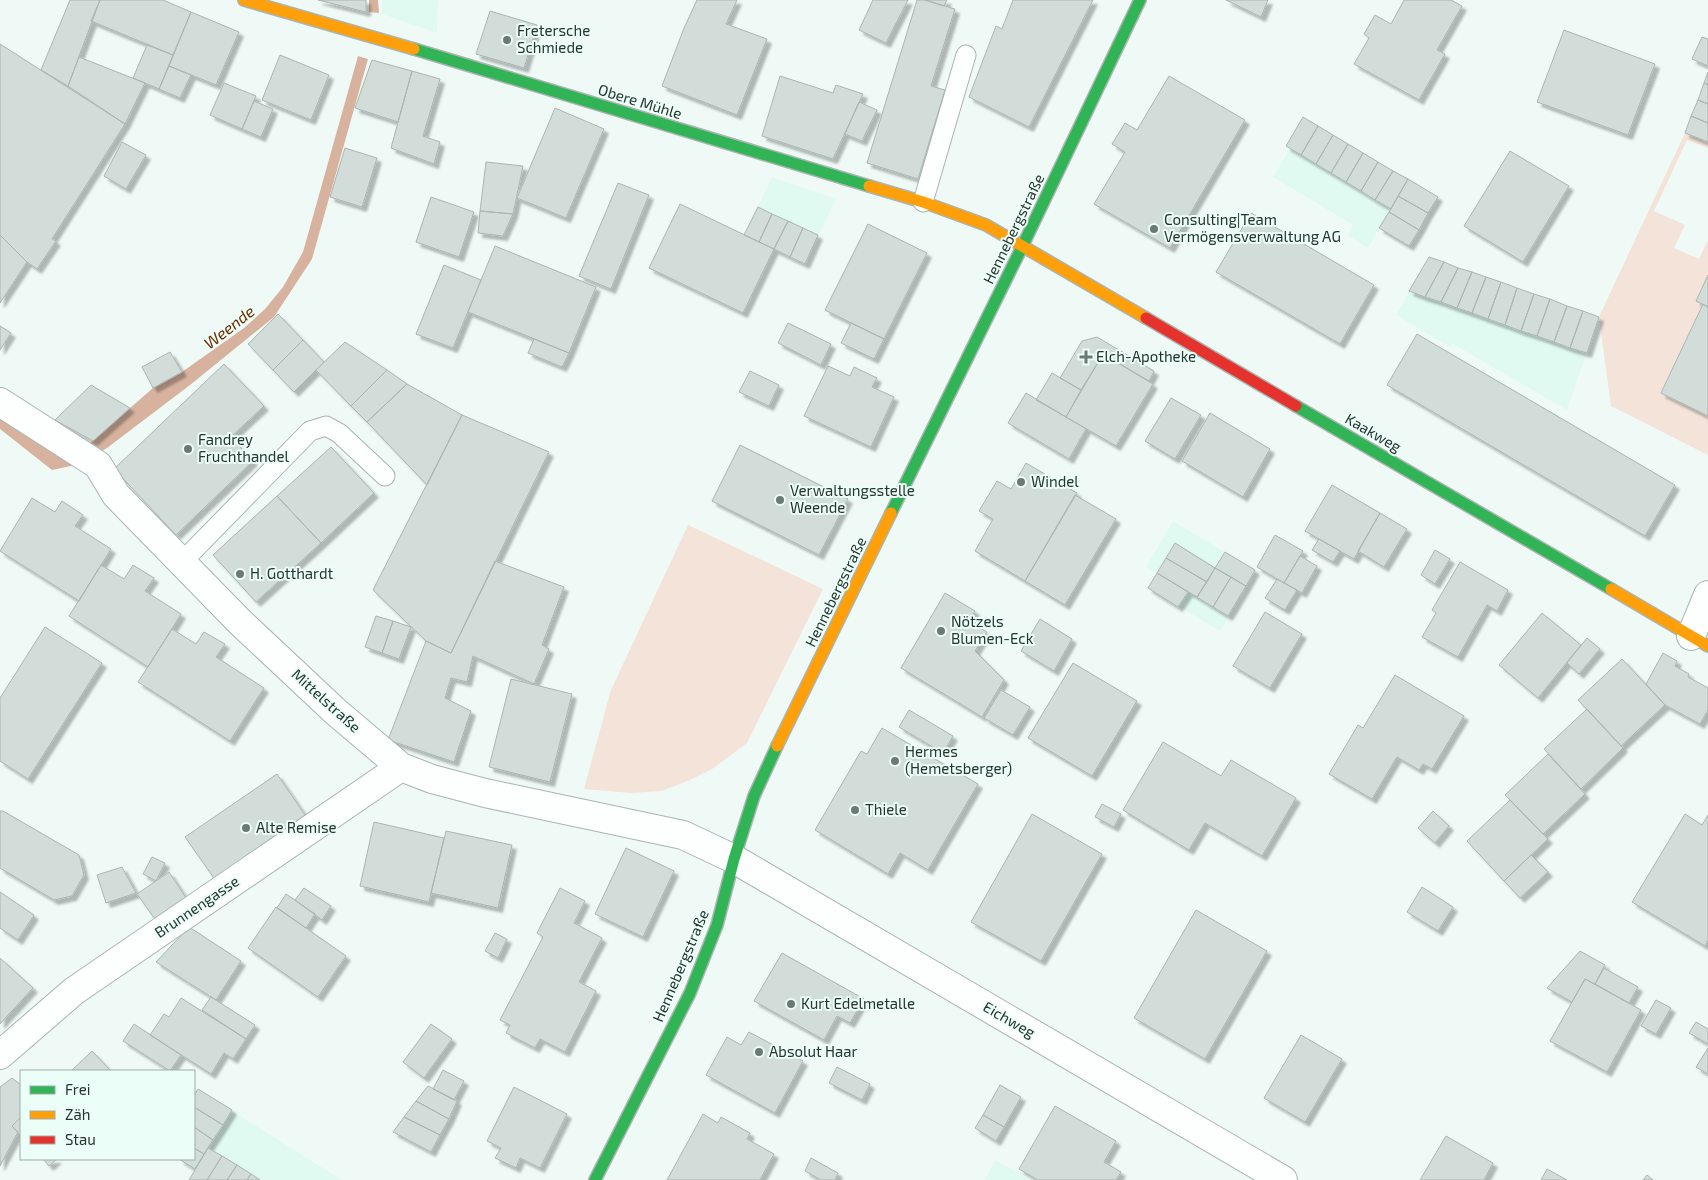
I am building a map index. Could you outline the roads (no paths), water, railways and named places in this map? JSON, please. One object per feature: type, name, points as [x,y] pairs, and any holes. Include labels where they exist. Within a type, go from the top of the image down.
[{"type":"street","name":"Obere Mühle","points":[[244,0],[923,202],[986,225],[1023,245]]},
{"type":"street","name":"Hennebergstraße","points":[[595,1180],[690,992],[717,925],[734,859],[754,796],[785,729],[1023,245],[1140,0]]},
{"type":"street","name":"Kaakweg","points":[[1023,245],[1699,641]]},
{"type":"street","name":"Mittelstraße","points":[[0,402],[98,464],[116,495],[240,622],[336,712],[401,767],[432,779],[485,793],[683,835],[734,859]]},
{"type":"street","points":[[1699,641],[1708,596]]},
{"type":"street","name":"Brunnengasse","points":[[0,1055],[74,991],[401,767]]},
{"type":"street","name":"Eichweg","points":[[734,859],[1283,1180]]},
{"type":"lane","points":[[923,202],[966,55]]},
{"type":"lane","points":[[182,562],[310,430],[326,426],[339,433],[385,476]]},
{"type":"place","name":"Fretersche Schmiede","points":[[507,40]]},
{"type":"place","name":"Consulting|Team Vermögensverwaltung AG","points":[[1154,229]]},
{"type":"place","name":"Elch-Apotheke","points":[[1086,357]]},
{"type":"place","name":"Fandrey Fruchthandel","points":[[188,449]]},
{"type":"place","name":"Windel","points":[[1021,482]]},
{"type":"place","name":"Verwaltungsstelle Weende","points":[[780,500]]},
{"type":"place","name":"H. Gotthardt","points":[[240,574]]},
{"type":"place","name":"Nötzels Blumen-Eck","points":[[941,631]]},
{"type":"place","name":"Hermes (Hemetsberger)","points":[[895,761]]},
{"type":"place","name":"Thiele","points":[[855,810]]},
{"type":"place","name":"Alte Remise","points":[[246,828]]},
{"type":"place","name":"Kurt Edelmetalle","points":[[791,1004]]},
{"type":"place","name":"Absolut Haar","points":[[759,1052]]},
{"type":"water label","name":"Weende","points":[[229,327]]}]
